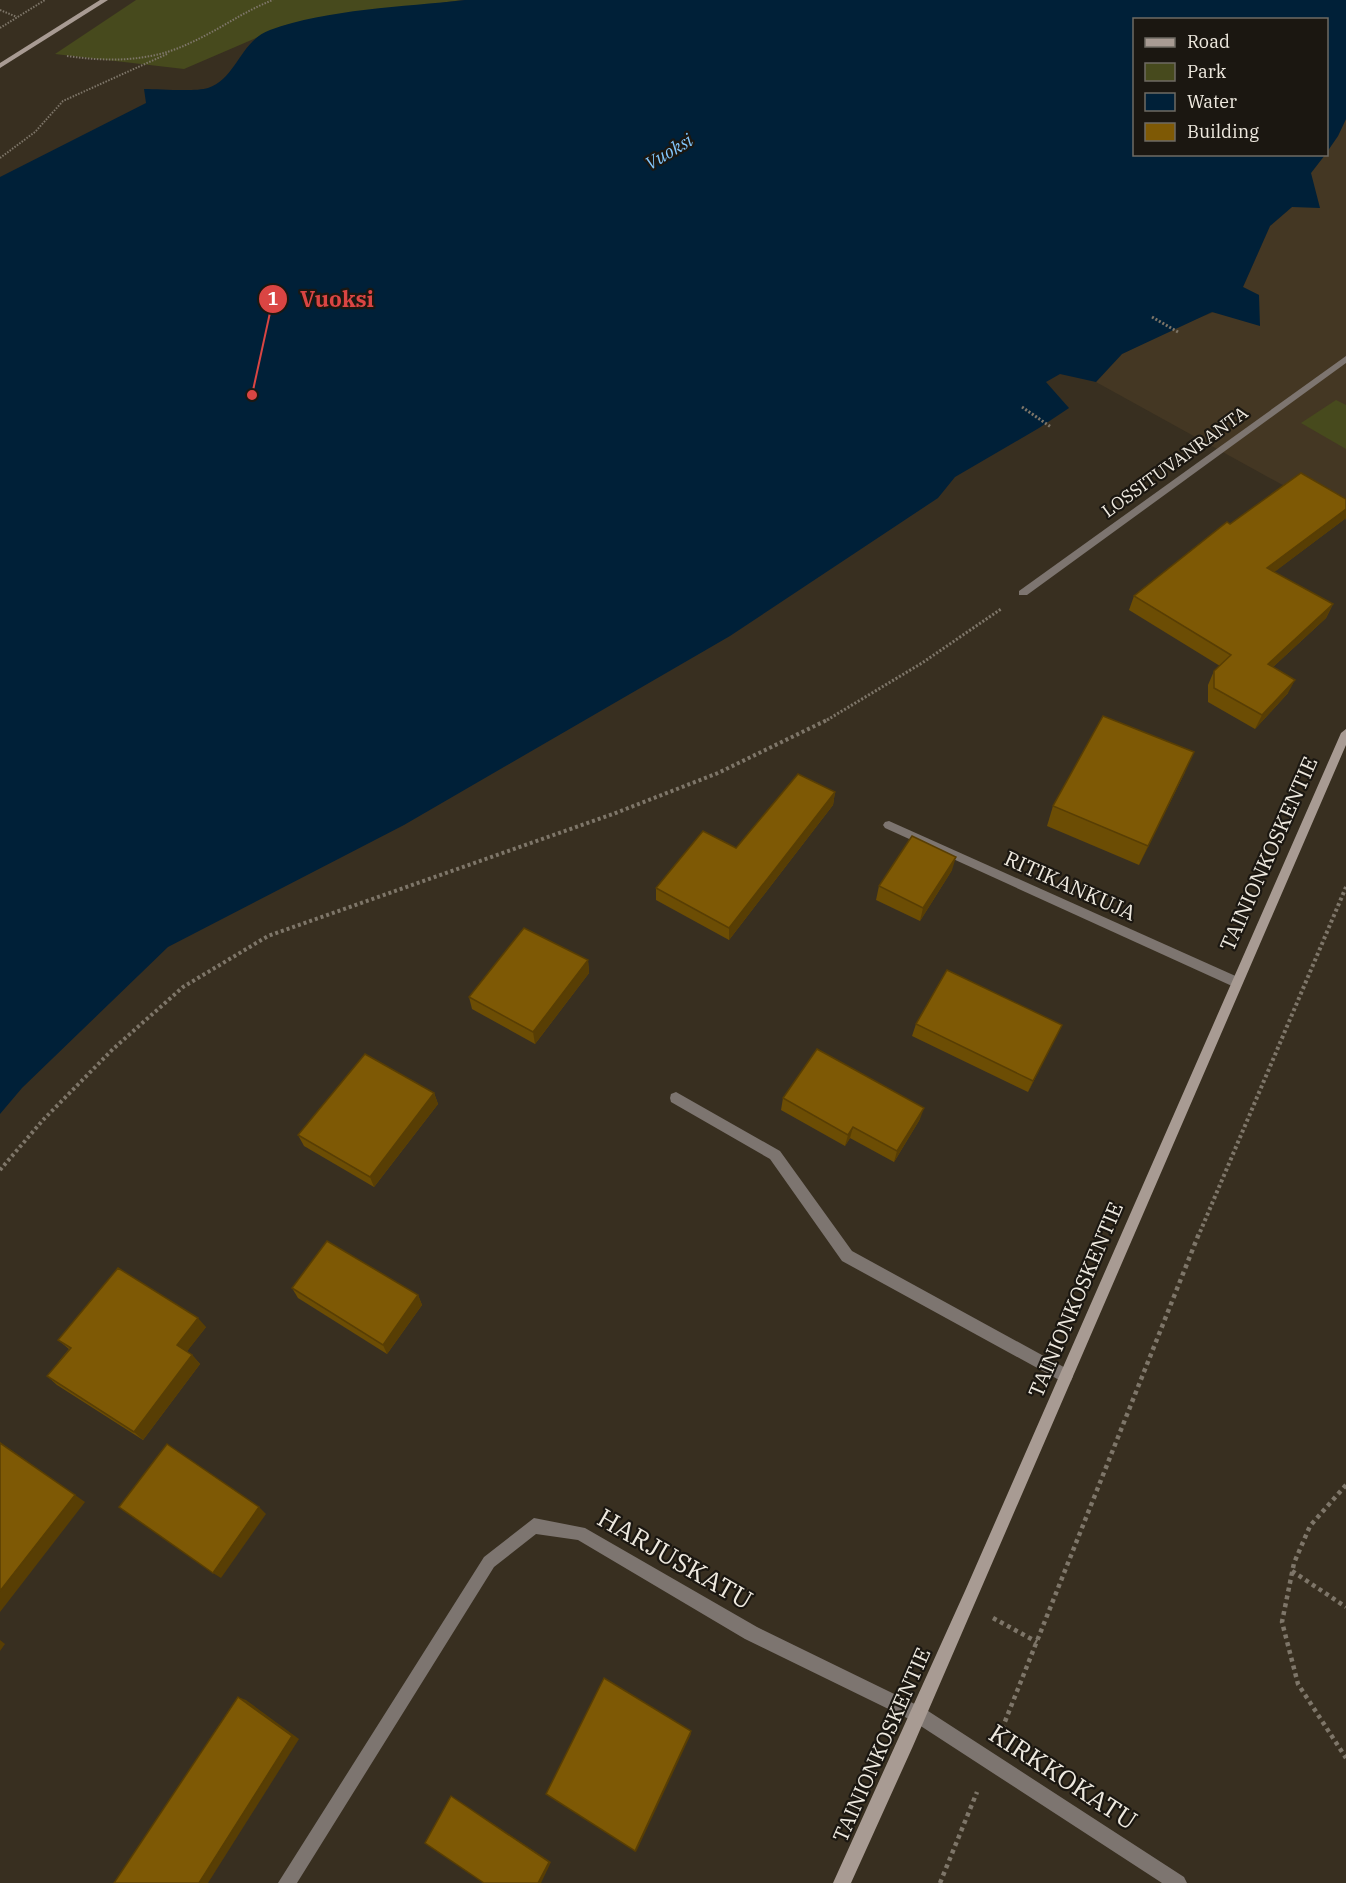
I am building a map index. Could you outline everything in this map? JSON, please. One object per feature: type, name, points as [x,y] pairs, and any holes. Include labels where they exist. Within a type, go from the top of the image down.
[{"type":"street","points":[[0,66],[105,0]]},
{"type":"street","name":"LOSSITUVANRANTA","points":[[1023,593],[1346,360]]},
{"type":"street","name":"TAINIONKOSKENTIE","points":[[843,1883],[968,1604],[1346,733]]},
{"type":"street","name":"RITIKANKUJA","points":[[889,825],[1236,982]]},
{"type":"street","points":[[676,1098],[775,1155],[847,1256],[1066,1376]]},
{"type":"street","name":"HARJUSKATU","points":[[287,1883],[489,1562],[534,1526],[580,1533],[751,1633],[919,1715]]},
{"type":"street","name":"KIRKKOKATU","points":[[919,1715],[1178,1883]]},
{"type":"path","points":[[0,28],[45,0]]},
{"type":"path","points":[[0,158],[34,132],[63,100],[178,49],[242,13],[273,0]]},
{"type":"path","points":[[0,10],[17,17]]},
{"type":"path","points":[[64,56],[122,61],[143,59],[178,49]]},
{"type":"path","points":[[1152,317],[1178,332]]},
{"type":"path","points":[[1022,407],[1051,427]]},
{"type":"path","points":[[0,1170],[51,1112],[113,1049],[183,987],[268,936],[602,818],[718,773],[817,726],[922,663],[1023,593]]},
{"type":"path","points":[[940,1883],[1201,1229],[1346,887]]},
{"type":"path","points":[[1346,1485],[1310,1526],[1293,1571],[1282,1622],[1298,1684],[1346,1758]]},
{"type":"path","points":[[1293,1571],[1346,1607]]},
{"type":"path","points":[[968,1604],[1037,1642]]},
{"type":"shaded area","points":[[1346,119],[1346,520],[1096,382],[1122,354],[1180,325],[1259,295],[1243,287],[1270,226],[1292,207],[1311,173],[1323,156],[1328,156],[1328,150]]},
{"type":"green space","points":[[136,0],[462,0],[286,25],[184,69],[55,54]]},
{"type":"green space","points":[[1336,400],[1346,405],[1346,449],[1301,423]]},
{"type":"water","points":[[465,0],[1346,0],[1346,119],[1328,151],[1328,18],[1133,18],[1133,156],[1324,156],[1311,173],[1320,208],[1292,207],[1270,226],[1243,287],[1259,295],[1260,326],[1212,312],[1122,354],[1096,382],[1060,374],[1046,382],[1069,408],[955,477],[938,498],[730,636],[404,825],[168,947],[22,1088],[0,1114],[0,177],[146,103],[144,89],[195,90],[208,88],[218,83],[252,42],[270,30],[316,17]]},
{"type":"building","points":[[1301,473],[1346,499],[1346,509],[1267,568],[1333,604],[1268,664],[1295,680],[1262,715],[1214,688],[1214,671],[1231,655],[1134,596],[1227,522],[1230,524]]},
{"type":"building","points":[[1103,716],[1194,752],[1148,846],[1053,806]]},
{"type":"building","points":[[798,774],[835,792],[729,928],[656,888],[703,831],[736,848]]},
{"type":"building","points":[[912,836],[956,857],[923,908],[879,886]]},
{"type":"building","points":[[524,928],[588,960],[533,1032],[469,997]]},
{"type":"building","points":[[947,970],[1062,1025],[1033,1081],[916,1024]]},
{"type":"building","points":[[817,1049],[924,1108],[897,1151],[853,1127],[848,1135],[783,1098]]},
{"type":"building","points":[[365,1054],[434,1093],[370,1177],[298,1135]]},
{"type":"building","points":[[327,1241],[418,1295],[383,1345],[292,1288]]},
{"type":"building","points":[[118,1268],[198,1318],[177,1345],[192,1355],[134,1432],[47,1376],[71,1348],[58,1340]]},
{"type":"building","points":[[0,1443],[75,1495],[0,1591]]},
{"type":"building","points":[[167,1444],[259,1507],[213,1573],[119,1507]]},
{"type":"building","points":[[604,1678],[691,1731],[635,1851],[546,1794]]},
{"type":"building","points":[[238,1697],[292,1736],[199,1883],[114,1883]]},
{"type":"building","points":[[451,1796],[549,1862],[538,1883],[484,1883],[425,1843]]},
{"type":"place","name":"Vuoksi","points":[[252,395]]}]
